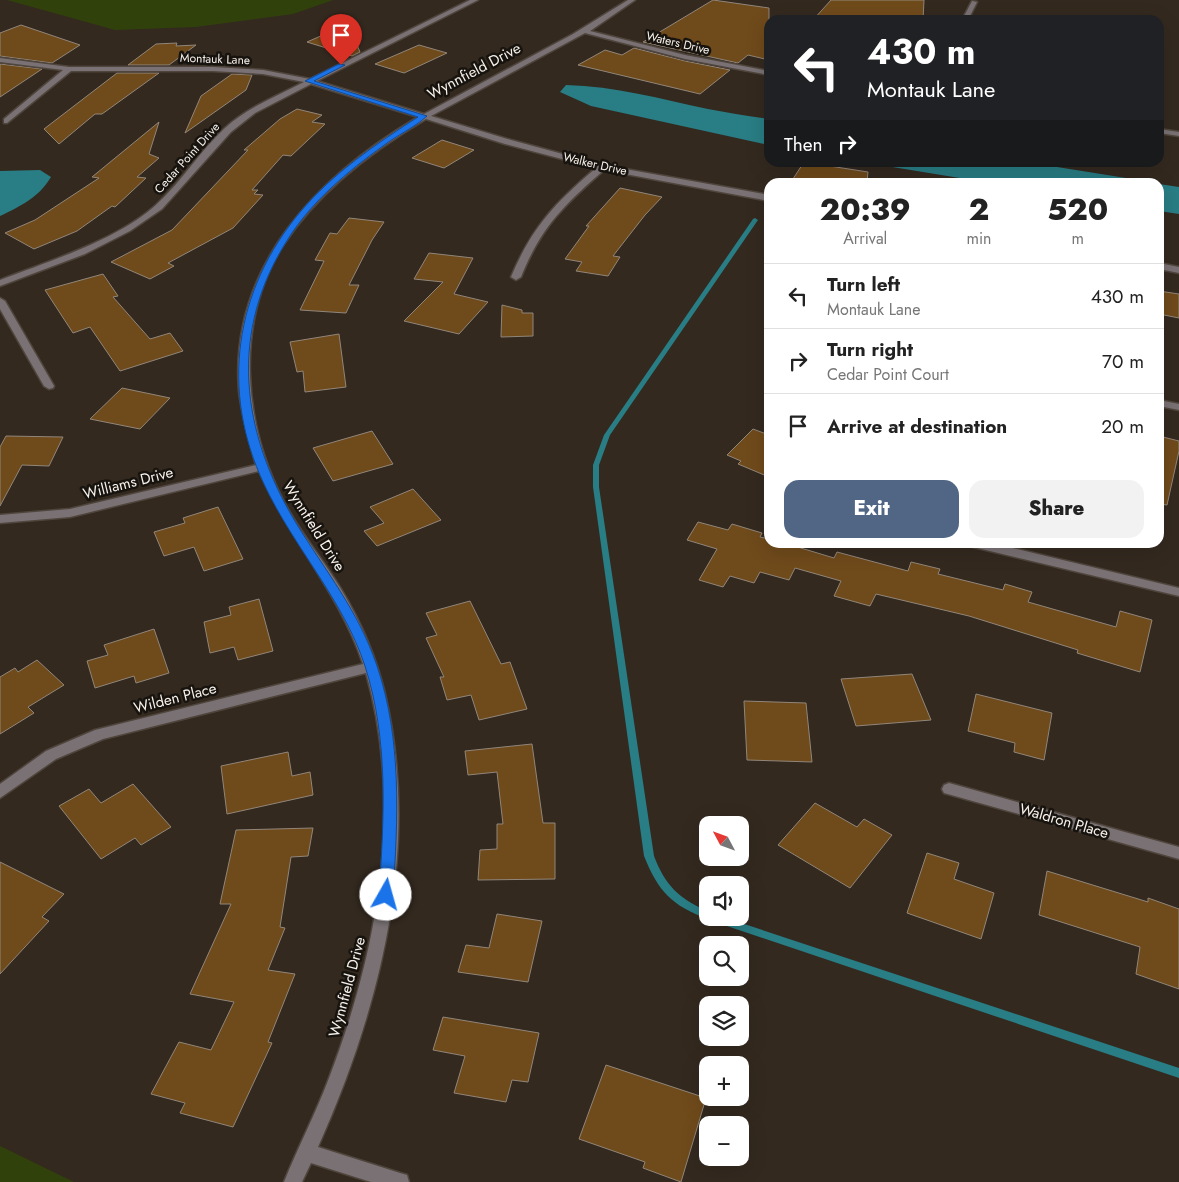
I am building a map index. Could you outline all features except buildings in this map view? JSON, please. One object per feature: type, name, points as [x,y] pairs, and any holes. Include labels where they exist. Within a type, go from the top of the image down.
[{"type":"street","name":"Cedar Point Drive","points":[[0,283],[82,252],[127,229],[160,207],[178,189],[228,130],[252,111],[308,81],[475,0]]},
{"type":"street","name":"Wynnfield Drive","points":[[293,1182],[332,1092],[356,1024],[375,952],[386,895],[392,810],[390,769],[382,715],[371,667],[346,608],[278,502],[262,467],[247,418],[242,373],[247,323],[262,278],[284,238],[319,196],[367,154],[424,116],[583,32],[632,0]]},
{"type":"street","points":[[968,15],[974,2]]},
{"type":"street","name":"Waters Drive","points":[[583,32],[764,72]]},
{"type":"street","name":"Montauk Lane","points":[[0,60],[69,69],[213,69],[264,72],[308,81],[424,116]]},
{"type":"street","points":[[7,121],[69,69]]},
{"type":"street","name":"Walker Drive","points":[[424,116],[602,167],[764,197]]},
{"type":"street","points":[[1164,132],[1179,134]]},
{"type":"street","points":[[516,277],[528,248],[541,225],[561,202],[602,167]]},
{"type":"street","points":[[1164,267],[1179,270]]},
{"type":"street","points":[[0,301],[49,386]]},
{"type":"street","points":[[1164,404],[1179,407]]},
{"type":"street","name":"Williams Drive","points":[[0,519],[34,518],[70,513],[262,467]]},
{"type":"street","points":[[994,548],[1179,592]]},
{"type":"street","name":"Wilden Place","points":[[0,792],[51,755],[100,734],[371,667]]},
{"type":"street","name":"Waldron Place","points":[[949,789],[1179,853]]},
{"type":"street","points":[[307,1153],[400,1182]]},
{"type":"green space","points":[[7,0],[333,0],[293,14],[196,27],[115,30]]},
{"type":"green space","points":[[0,1146],[74,1182],[0,1182]]},
{"type":"water","points":[[566,85],[620,90],[764,118],[764,144],[591,106],[560,92]]},
{"type":"water","points":[[892,167],[1057,167],[1126,178],[960,178]]},
{"type":"water","points":[[40,170],[51,177],[41,190],[22,205],[0,216],[0,171]]},
{"type":"water","points":[[1164,185],[1179,187],[1179,214],[1164,212]]},
{"type":"waterway","points":[[699,911],[686,905],[670,893],[658,877],[649,856],[596,487],[596,465],[607,435],[755,220]]},
{"type":"waterway","points":[[739,926],[1179,1073]]},
{"type":"route","points":[[341,65],[308,81],[424,116],[381,144],[342,174],[305,211],[284,238],[262,278],[250,311],[242,373],[250,433],[269,484],[278,502],[338,594],[354,623],[371,667],[384,723],[390,773],[392,810],[386,895]]}]
